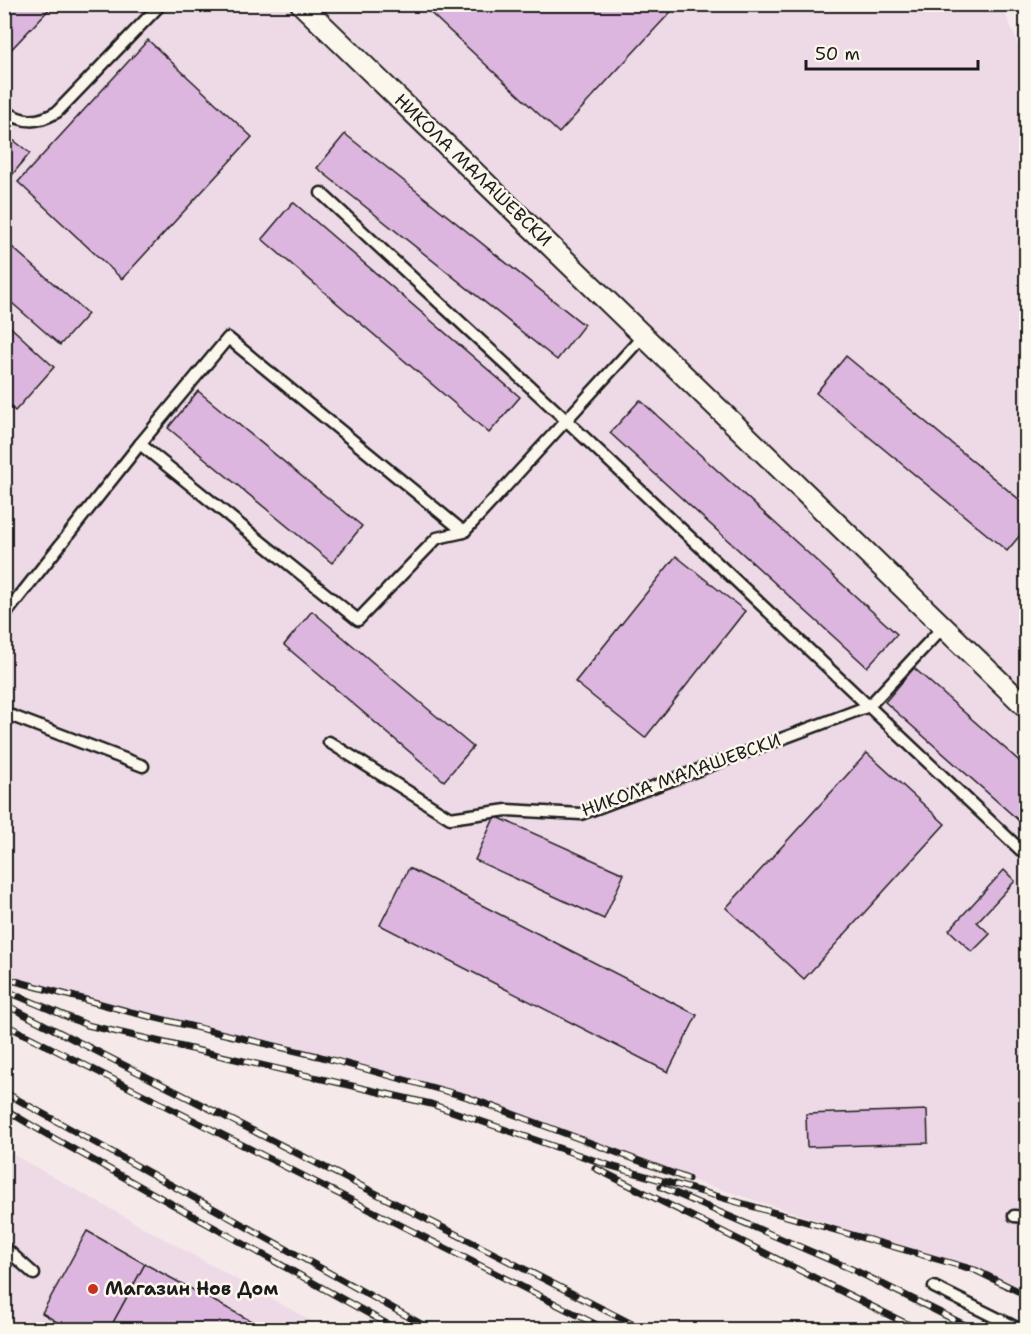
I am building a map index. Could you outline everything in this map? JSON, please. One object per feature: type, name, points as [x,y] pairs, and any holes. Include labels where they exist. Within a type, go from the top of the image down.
[{"type":"street","name":"НИКОЛА МАЛАШЕВСКИ","points":[[301,4],[1026,707]]},
{"type":"lane","points":[[4,110],[28,120],[41,121],[57,112],[161,4]]},
{"type":"lane","points":[[321,193],[567,421],[1026,855]]},
{"type":"lane","points":[[140,444],[358,620],[437,538],[464,532],[644,336]]},
{"type":"lane","points":[[4,616],[140,444],[228,338],[464,532]]},
{"type":"lane","name":"НИКОЛА МАЛАШЕВСКИ","points":[[329,742],[450,818],[507,810],[580,814],[869,706],[945,626]]},
{"type":"lane","points":[[4,713],[143,766]]},
{"type":"lane","points":[[1014,1216],[1026,1217]]},
{"type":"lane","points":[[4,1248],[34,1274]]},
{"type":"lane","points":[[934,1287],[1021,1329]]},
{"type":"shaded area","points":[[4,5],[1002,5],[1026,64],[1026,1295],[975,1270],[688,1179],[467,1097],[5,978]]},
{"type":"shaded area","points":[[5,1150],[326,1329],[5,1329]]},
{"type":"building","points":[[4,4],[54,4],[4,57]]},
{"type":"building","points":[[421,4],[678,4],[559,133]]},
{"type":"building","points":[[148,40],[252,137],[122,279],[18,182]]},
{"type":"building","points":[[4,133],[30,153],[4,185]]},
{"type":"building","points":[[345,134],[584,325],[557,360],[317,168]]},
{"type":"building","points":[[293,202],[520,397],[489,433],[262,239]]},
{"type":"building","points":[[4,240],[88,314],[60,345],[4,296]]},
{"type":"building","points":[[4,321],[54,367],[15,411],[4,401]]},
{"type":"building","points":[[846,356],[1026,505],[1026,528],[1007,551],[816,393]]},
{"type":"building","points":[[198,391],[362,526],[332,563],[168,428]]},
{"type":"building","points":[[640,400],[897,634],[867,667],[610,433]]},
{"type":"building","points":[[676,556],[745,611],[645,738],[575,682]]},
{"type":"building","points":[[312,611],[473,747],[444,781],[284,645]]},
{"type":"building","points":[[914,668],[1026,767],[1026,827],[885,702]]},
{"type":"building","points":[[867,753],[945,824],[804,979],[726,908]]},
{"type":"building","points":[[495,816],[624,874],[604,919],[475,860]]},
{"type":"building","points":[[409,868],[697,1015],[668,1072],[380,925]]},
{"type":"building","points":[[1004,870],[1015,881],[977,922],[990,934],[972,952],[949,930]]},
{"type":"building","points":[[927,1110],[928,1143],[807,1147],[806,1114]]},
{"type":"building","name":"Магазин Нов Дом","points":[[87,1231],[145,1264],[109,1330],[70,1330],[42,1313]]},
{"type":"building","points":[[145,1264],[268,1330],[109,1330]]},
{"type":"railway","points":[[4,978],[131,1012],[318,1056],[467,1097],[688,1179]]},
{"type":"railway","points":[[4,990],[87,1025],[431,1104],[611,1166],[975,1270],[1026,1295]]},
{"type":"railway","points":[[4,1004],[644,1330]]},
{"type":"railway","points":[[4,1024],[607,1330]]},
{"type":"railway","points":[[4,1092],[432,1330]]},
{"type":"railway","points":[[4,1109],[398,1330]]},
{"type":"railway","points":[[595,1168],[919,1330]]},
{"type":"railway","points":[[661,1187],[856,1271],[975,1330]]},
{"type":"place","name":"Магазин Нов Дом","points":[[93,1289]]}]
